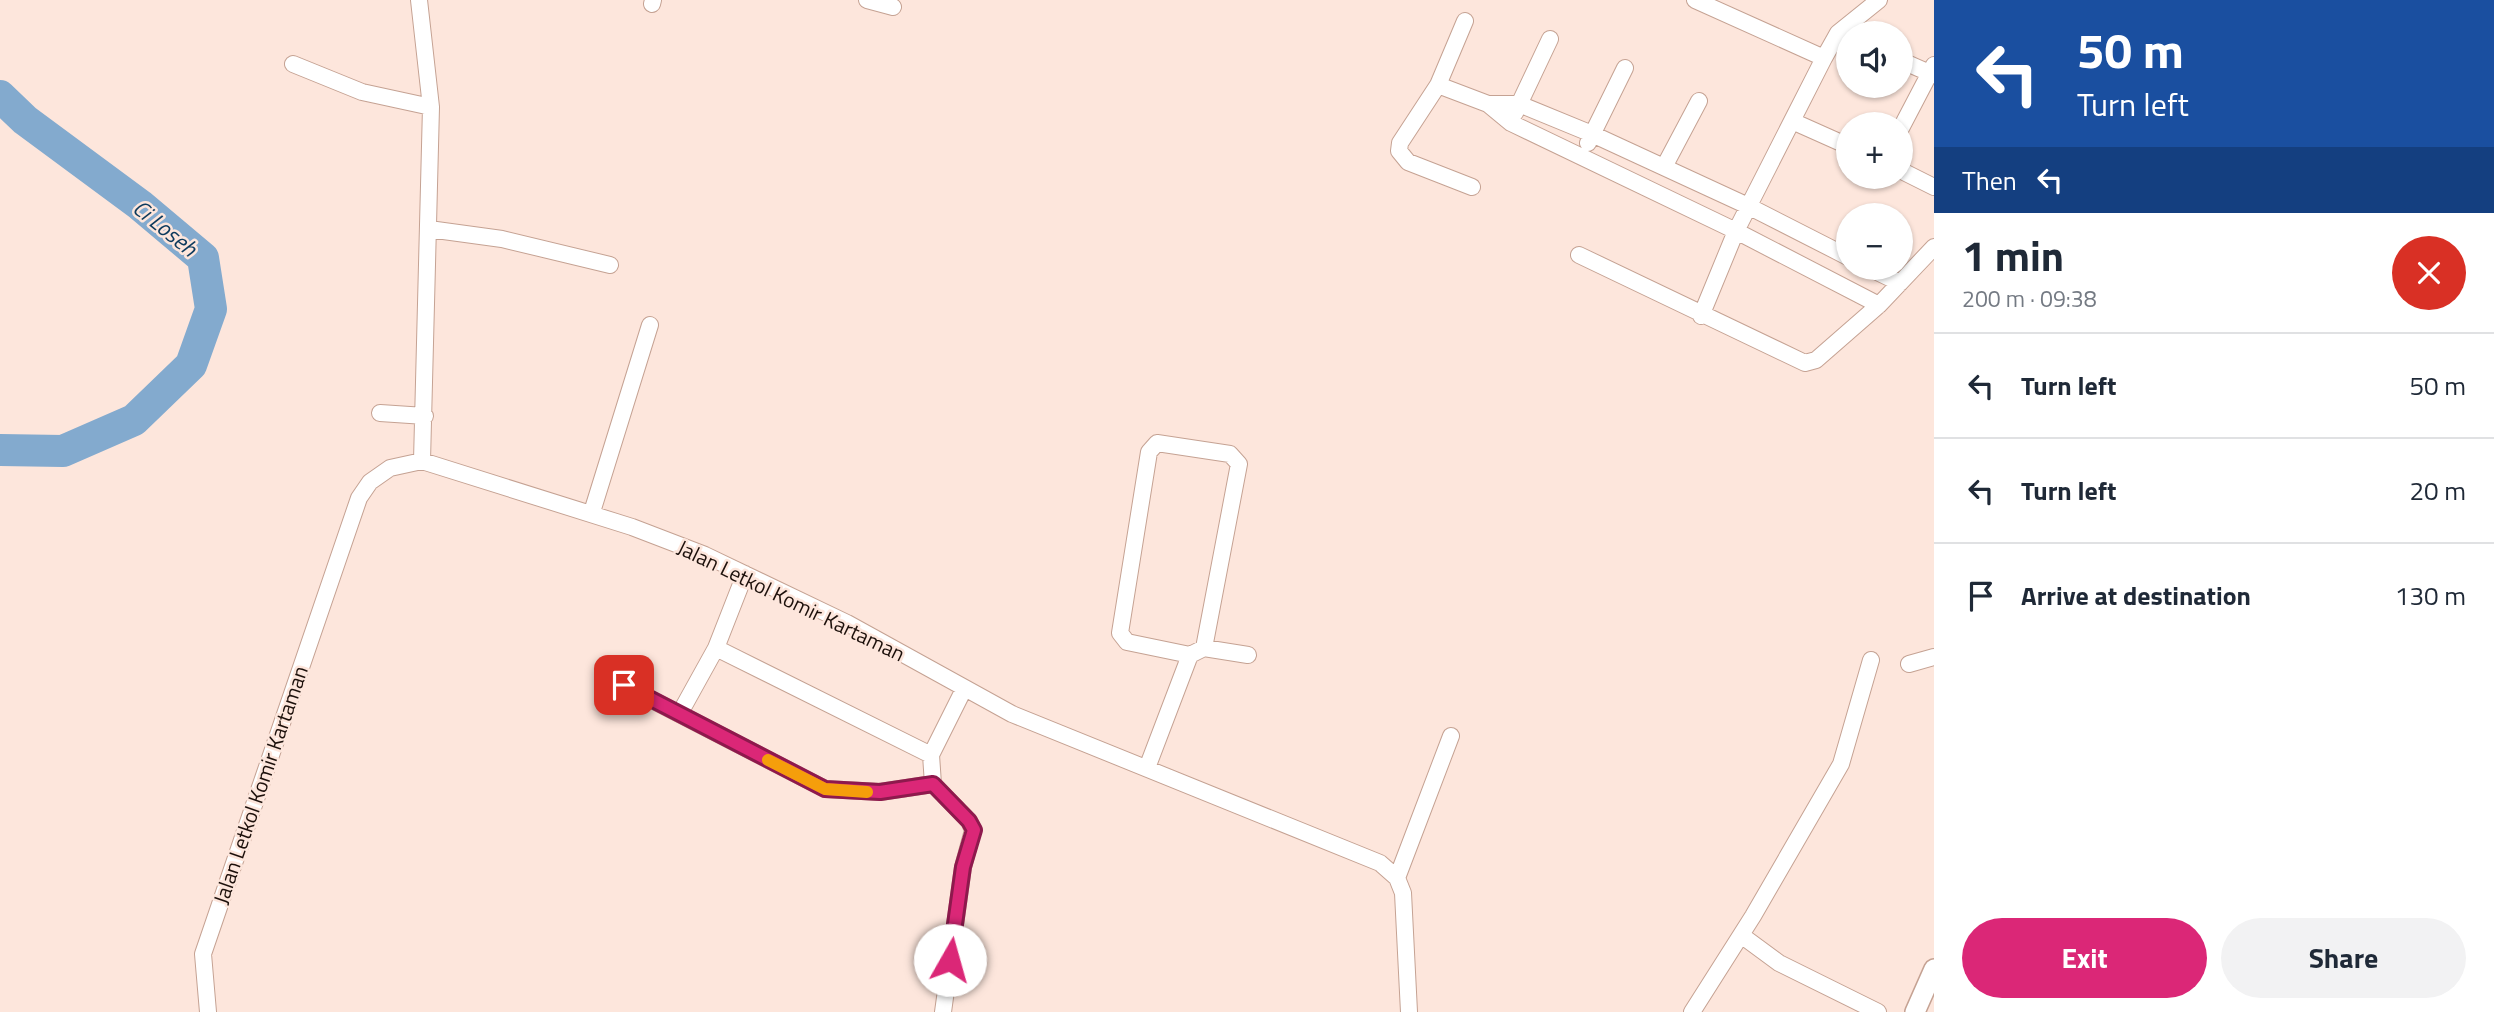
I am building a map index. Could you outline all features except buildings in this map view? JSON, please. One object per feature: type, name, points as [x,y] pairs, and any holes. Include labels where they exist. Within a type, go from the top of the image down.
[{"type":"street","points":[[419,0],[431,107],[422,461]]},
{"type":"street","points":[[867,0],[893,7]]},
{"type":"street","points":[[1695,0],[1824,58]]},
{"type":"street","points":[[1857,21],[1879,0]]},
{"type":"street","points":[[1465,20],[1438,85],[1400,143],[1399,151],[1408,162],[1472,187]]},
{"type":"street","points":[[1511,123],[1550,39]]},
{"type":"street","points":[[1702,316],[1736,230],[1824,58],[1836,43]]},
{"type":"street","points":[[293,64],[362,92],[431,107]]},
{"type":"street","points":[[1910,112],[1933,71],[1913,64]]},
{"type":"street","points":[[1583,155],[1625,68]]},
{"type":"street","points":[[1438,85],[1488,104],[1511,123],[1736,230],[1879,305]]},
{"type":"street","points":[[1664,167],[1699,101]]},
{"type":"street","points":[[1488,104],[1519,104],[1592,134],[1748,206],[1836,251]]},
{"type":"street","points":[[1792,121],[1836,141]]},
{"type":"street","points":[[1913,176],[1934,187]]},
{"type":"street","points":[[429,229],[502,239],[610,265]]},
{"type":"street","points":[[1579,255],[1805,363],[1816,360],[1879,305],[1934,247]]},
{"type":"street","points":[[1894,280],[1900,283]]},
{"type":"street","points":[[592,512],[650,325]]},
{"type":"street","points":[[380,413],[425,416]]},
{"type":"street","points":[[1147,768],[1197,652],[1238,464],[1230,454],[1157,443],[1149,454],[1120,632],[1127,642],[1197,652],[1248,655]]},
{"type":"street","name":"Jalan Letkol Komir Kartaman","points":[[208,1012],[203,971],[204,949],[359,498],[370,482],[390,468],[422,461],[592,512],[705,555],[847,623],[964,689],[1024,719],[1364,855],[1385,866],[1397,878]]},
{"type":"street","points":[[680,713],[716,648],[745,574]]},
{"type":"street","points":[[716,648],[931,755]]},
{"type":"street","points":[[1909,663],[1934,657]]},
{"type":"street","points":[[1692,1012],[1741,935],[1841,764],[1871,660]]},
{"type":"street","points":[[624,685],[825,789],[880,792],[933,784]]},
{"type":"street","points":[[943,1012],[963,867],[974,830],[969,821],[933,784],[931,755],[964,689]]},
{"type":"street","points":[[1409,1012],[1405,909],[1397,878],[1451,736]]},
{"type":"street","points":[[1741,935],[1779,963],[1878,1012]]},
{"type":"street","points":[[1915,1012],[1934,969]]},
{"type":"waterway","name":"Ci Loseh","points":[[0,96],[25,120],[140,205],[203,258],[211,309],[191,365],[134,420],[63,451],[0,450]]},
{"type":"slow traffic","points":[[768,760],[825,789],[867,792]]},
{"type":"route","points":[[624,685],[825,789],[880,792],[933,784],[969,821],[974,830],[964,861],[950,960]]}]
